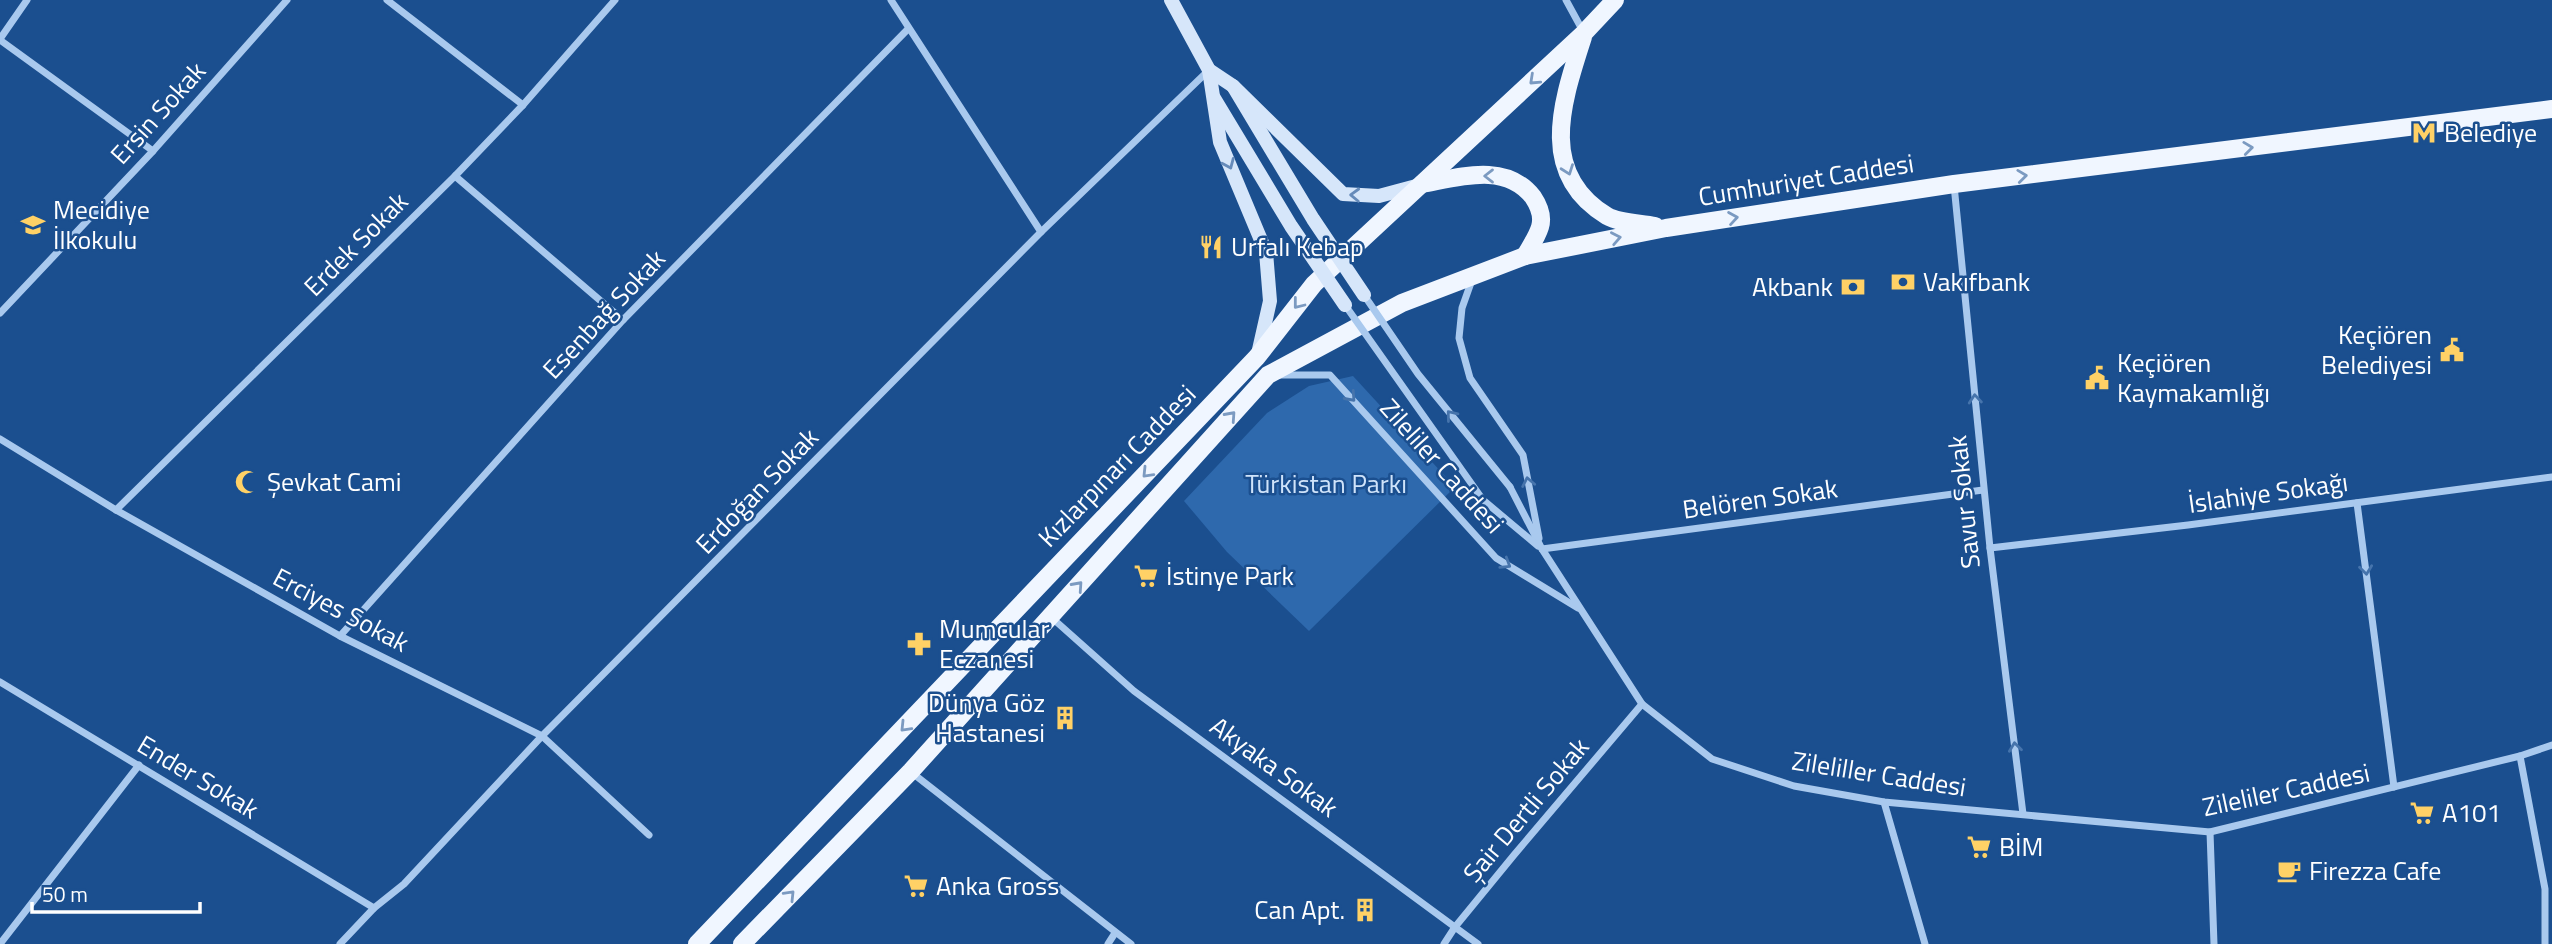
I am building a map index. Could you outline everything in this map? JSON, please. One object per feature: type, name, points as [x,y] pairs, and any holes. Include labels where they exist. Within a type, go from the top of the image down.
[{"type":"main road","points":[[1171,0],[1209,70],[1220,142],[1266,252],[1270,301],[1257,357]]},
{"type":"main road","name":"Kızlarpınarı Caddesi","points":[[697,944],[1257,357],[1314,284],[1584,33],[1615,0]]},
{"type":"main road","points":[[1584,33],[1563,99],[1560,148],[1570,179],[1588,200],[1609,218],[1666,228]]},
{"type":"main road","points":[[1209,70],[1233,86],[1343,194],[1379,196],[1422,184],[1467,176],[1501,175],[1524,185],[1540,206],[1541,226],[1525,256]]},
{"type":"main road","points":[[1233,86],[1313,219],[1364,295]]},
{"type":"main road","points":[[1214,99],[1292,226],[1345,305]]},
{"type":"main road","points":[[2514,114],[2552,108]]},
{"type":"main road","points":[[2514,114],[2552,118]]},
{"type":"main road","name":"Cumhuriyet Caddesi","points":[[1525,256],[1666,228],[1954,184],[2514,114]]},
{"type":"main road","name":"Kızlarpınarı Caddesi","points":[[742,944],[911,771],[1268,374],[1402,303],[1525,256]]},
{"type":"street","points":[[27,0],[0,40],[153,151]]},
{"type":"street","name":"Ersin Sokak","points":[[0,313],[153,151],[286,0]]},
{"type":"street","points":[[387,0],[523,105]]},
{"type":"street","name":"Erdek Sokak","points":[[116,510],[456,176],[523,105],[615,0]]},
{"type":"street","points":[[891,0],[1041,232]]},
{"type":"street","points":[[1566,0],[1584,33]]},
{"type":"street","name":"Esenbağ Sokak","points":[[340,636],[623,320],[908,29]]},
{"type":"street","name":"Erdoğan Sokak","points":[[340,944],[374,908],[404,884],[542,736],[680,600],[1041,232],[1209,70]]},
{"type":"street","points":[[456,176],[623,320]]},
{"type":"street","name":"Savur Sokak","points":[[1954,184],[1983,490],[2023,814]]},
{"type":"street","points":[[1474,276],[1462,308],[1459,338],[1471,377],[1523,455],[1542,549]]},
{"type":"street","points":[[1364,295],[1418,374],[1510,487],[1542,549]]},
{"type":"street","points":[[1345,305],[1483,500],[1542,549]]},
{"type":"street","name":"Zileliler Caddesi","points":[[1268,374],[1330,375],[1496,558],[1581,611]]},
{"type":"street","name":"Erciyes Sokak","points":[[0,439],[116,510],[340,636],[542,736],[649,835]]},
{"type":"street","name":"İslahiye Sokağı","points":[[1990,548],[2552,477]]},
{"type":"street","name":"Belören Sokak","points":[[1542,549],[1983,490]]},
{"type":"street","points":[[2357,503],[2394,787]]},
{"type":"street","name":"Zileliller Caddesi","points":[[1542,549],[1642,705],[1712,759],[1794,786],[1884,802],[2023,814]]},
{"type":"street","name":"Akyaka Sokak","points":[[1051,617],[1134,691],[1478,944]]},
{"type":"street","name":"Ender Sokak","points":[[0,682],[374,908]]},
{"type":"street","name":"Şair Dertli Sokak","points":[[1444,944],[1455,927],[1642,705]]},
{"type":"street","name":"Zileliler Caddesi","points":[[2023,814],[2210,832],[2520,756],[2552,745]]},
{"type":"street","points":[[2520,756],[2546,889],[2545,944]]},
{"type":"street","points":[[0,944],[139,765]]},
{"type":"street","points":[[911,771],[1131,944]]},
{"type":"street","points":[[1884,802],[1925,944]]},
{"type":"street","points":[[2210,832],[2214,944]]},
{"type":"street","points":[[1108,944],[1115,933]]},
{"type":"green space","name":"Türkistan Parkı","points":[[1353,376],[1455,487],[1309,631],[1227,552],[1184,501],[1267,413],[1309,386]]},
{"type":"place","name":"Belediye","points":[[2424,133]]},
{"type":"place","name":"Mecidiye İlkokulu","points":[[33,225]]},
{"type":"place","name":"Urfalı Kebap","points":[[1211,247]]},
{"type":"place","name":"Vakıfbank","points":[[1903,282]]},
{"type":"place","name":"Akbank","points":[[1853,287]]},
{"type":"place","name":"Keçiören Belediyesi","points":[[2452,350]]},
{"type":"place","name":"Keçiören Kaymakamlığı","points":[[2097,378]]},
{"type":"place","name":"Şevkat Cami","points":[[247,482]]},
{"type":"place","name":"İstinye Park","points":[[1146,576]]},
{"type":"place","name":"Mumcular Eczanesi","points":[[919,644]]},
{"type":"place","name":"Dünya Göz Hastanesi","points":[[1065,718]]},
{"type":"place","name":"A101","points":[[2422,813]]},
{"type":"place","name":"BİM","points":[[1979,847]]},
{"type":"place","name":"Firezza Cafe","points":[[2289,871]]},
{"type":"place","name":"Anka Gross","points":[[916,886]]},
{"type":"place","name":"Can Apt.","points":[[1365,910]]}]
